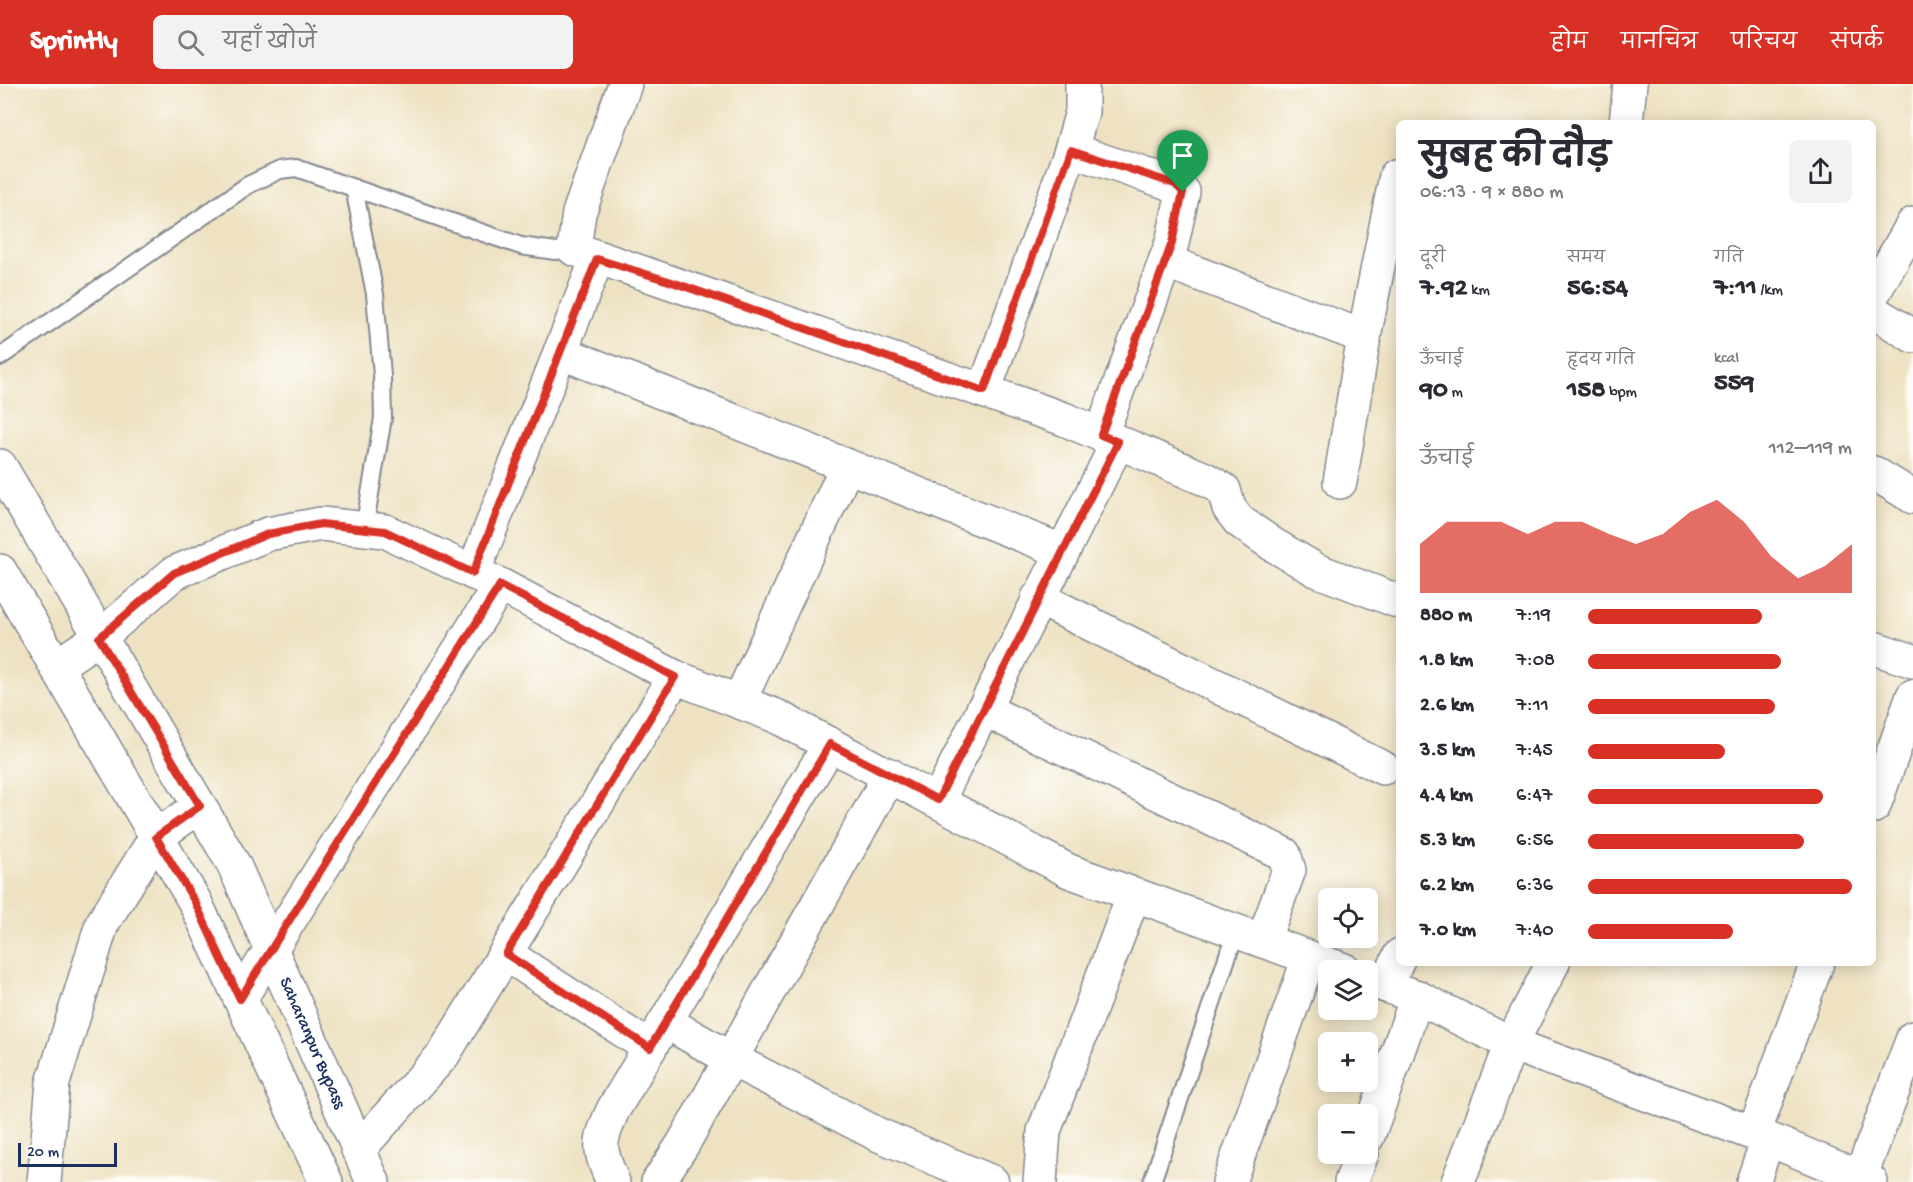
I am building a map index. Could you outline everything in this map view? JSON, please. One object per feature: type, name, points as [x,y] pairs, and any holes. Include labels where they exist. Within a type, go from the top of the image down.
[{"type":"street","points":[[240,999],[272,950],[486,579],[560,352],[585,254],[579,213],[625,84]]},
{"type":"street","points":[[984,391],[1071,150],[1082,112],[1082,84]]},
{"type":"street","points":[[1626,120],[1630,84]]},
{"type":"street","points":[[938,800],[1062,551],[1109,438],[1165,261],[1183,192],[1175,184],[1071,150]]},
{"type":"street","points":[[1340,482],[1364,337],[1396,176]]},
{"type":"street","points":[[1876,289],[1913,224]]},
{"type":"street","points":[[585,254],[984,391],[1109,438],[1224,490],[1229,508],[1239,521],[1316,570],[1396,600]]},
{"type":"street","points":[[1165,261],[1364,337]]},
{"type":"street","points":[[1876,313],[1913,336]]},
{"type":"street","points":[[560,352],[1062,551]]},
{"type":"street","name":"Saharanpur Bypass","points":[[0,466],[234,865],[373,1182]]},
{"type":"street","points":[[739,702],[847,466]]},
{"type":"street","points":[[1876,474],[1913,497]]},
{"type":"street","points":[[56,666],[99,638],[174,573],[268,534],[321,524],[385,531],[486,579],[675,677],[776,716],[1069,871],[1318,961]]},
{"type":"street","points":[[0,571],[195,902],[326,1182]]},
{"type":"street","points":[[1038,598],[1383,768]]},
{"type":"street","points":[[1876,649],[1913,662]]},
{"type":"street","points":[[358,1150],[443,1055],[675,677]]},
{"type":"street","points":[[1876,801],[1913,696]]},
{"type":"street","points":[[983,709],[1284,854],[1288,861],[1287,877],[1249,936]]},
{"type":"street","points":[[614,1182],[603,1159],[600,1139],[613,1110],[830,744]]},
{"type":"street","points":[[658,1182],[731,1059],[890,775]]},
{"type":"street","points":[[44,1182],[53,1083],[102,924],[156,837],[200,806]]},
{"type":"street","points":[[1040,1182],[1044,1131],[1134,894]]},
{"type":"street","points":[[506,954],[658,1035],[731,1059],[879,1135],[992,1182]]},
{"type":"street","points":[[1229,1182],[1309,958]]},
{"type":"street","points":[[1378,981],[1396,960]]},
{"type":"street","points":[[1458,1182],[1511,1044],[1551,966]]},
{"type":"street","points":[[1752,1182],[1761,1136],[1816,966]]},
{"type":"street","points":[[1378,982],[1417,997],[1511,1044],[1761,1136],[1865,1180],[1913,1038]]},
{"type":"street","points":[[1378,1108],[1417,997]]},
{"type":"street","points":[[1352,1182],[1358,1164]]},
{"type":"lane","points":[[0,357],[248,185],[280,170],[296,168],[521,246],[585,254]]},
{"type":"lane","points":[[354,188],[375,294],[382,375],[383,418],[364,529]]},
{"type":"lane","points":[[1152,1182],[1249,936]]},
{"type":"route","points":[[1071,150],[1175,184],[1183,192],[1172,243],[1101,435],[1118,442],[1049,575],[938,800],[830,744],[650,1048],[506,954],[675,677],[500,585],[357,817],[240,999],[195,902],[156,837],[200,806],[99,638],[174,573],[268,534],[321,524],[385,531],[473,573],[597,259],[672,282],[984,391],[1048,208],[1071,150]]}]
